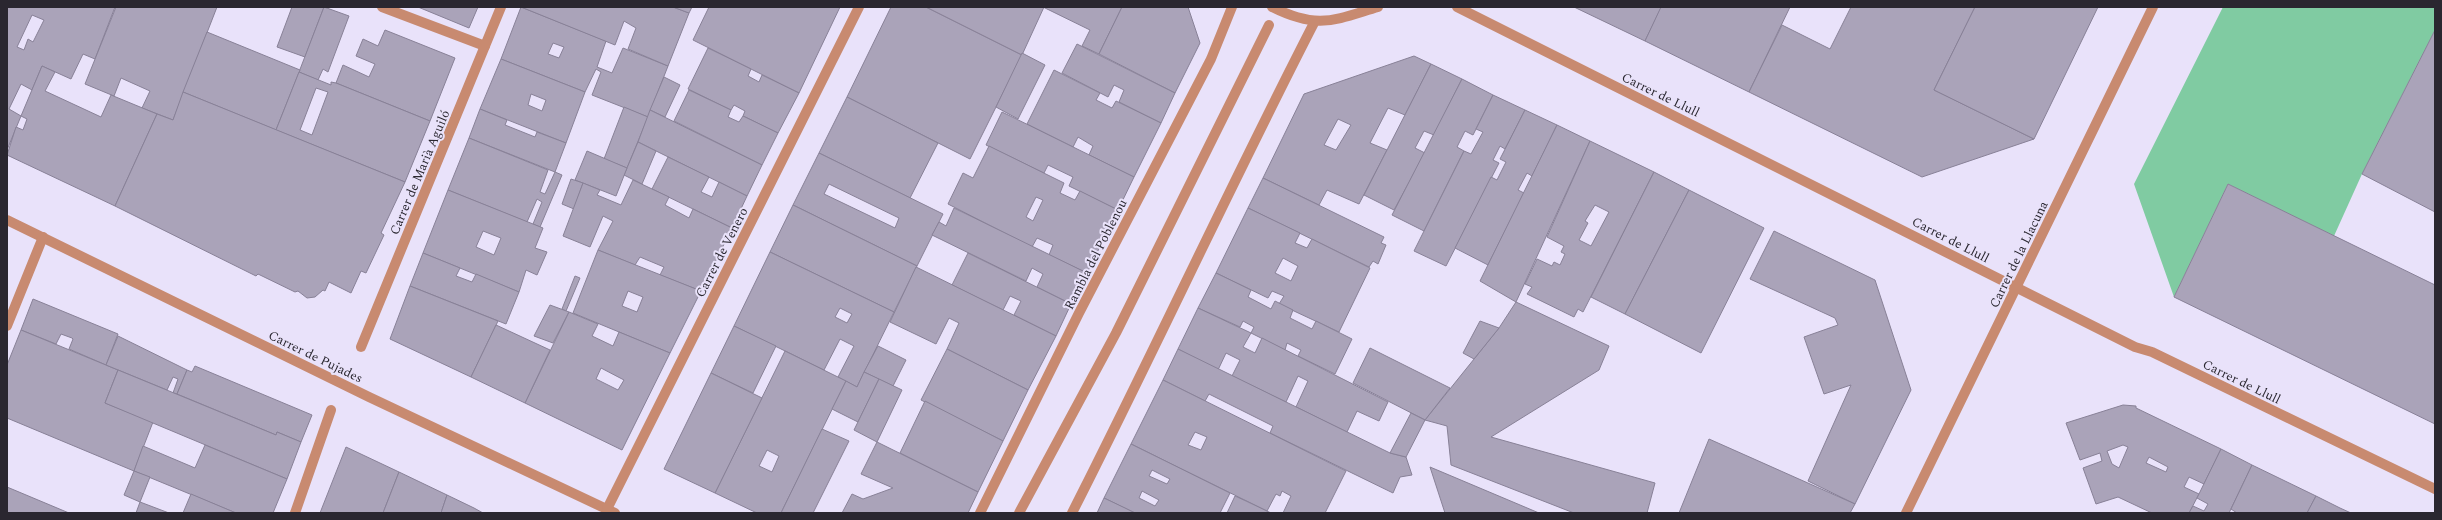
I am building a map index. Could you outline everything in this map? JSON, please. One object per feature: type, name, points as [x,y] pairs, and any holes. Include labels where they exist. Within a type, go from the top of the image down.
[{"type":"street","points":[[382,7],[485,46]]},
{"type":"street","name":"Carrer de Marià Aguiló","points":[[361,347],[501,7]]},
{"type":"street","name":"Carrer de Venero","points":[[611,511],[859,7]]},
{"type":"street","name":"Rambla del Poblenou","points":[[980,513],[1079,313],[1211,58],[1232,7]]},
{"type":"street","points":[[1272,7],[1292,16],[1315,21],[1342,19],[1378,7]]},
{"type":"street","name":"Carrer de Llull","points":[[1457,7],[2135,347],[2152,352],[2435,489]]},
{"type":"street","name":"Carrer de la Llacuna","points":[[1906,513],[2153,7]]},
{"type":"street","points":[[1072,513],[1154,351],[1272,106],[1315,21]]},
{"type":"street","points":[[1019,513],[1116,333],[1269,25]]},
{"type":"street","name":"Carrer de Pujades","points":[[7,220],[362,393],[611,511]]},
{"type":"street","points":[[7,326],[43,237]]},
{"type":"street","points":[[295,513],[331,410]]},
{"type":"green space","points":[[2223,7],[2435,7],[2435,30],[2362,174],[2334,236],[2228,184],[2174,297],[2134,184]]},
{"type":"building","points":[[7,7],[115,7],[95,59],[83,54],[71,79],[42,66],[32,90],[21,84],[9,109],[21,116],[7,150]],"holes":[[[32,15],[44,20],[33,42],[28,39],[24,50],[17,47]]]},
{"type":"building","points":[[116,7],[217,7],[173,120],[142,108],[150,91],[121,78],[114,96],[85,84]]},
{"type":"building","points":[[292,7],[324,7],[305,57],[277,47]]},
{"type":"building","points":[[324,7],[349,16],[328,72],[323,69],[318,80],[299,72]]},
{"type":"building","points":[[418,7],[478,7],[469,28]]},
{"type":"building","points":[[521,7],[606,41],[597,67],[612,73],[623,48],[668,66],[648,117],[592,95],[601,72],[596,69],[585,92],[501,59]],"holes":[[[553,43],[564,47],[559,58],[548,54]]]},
{"type":"building","points":[[521,7],[673,7],[689,13],[668,66],[628,49],[636,28],[624,21],[615,45]]},
{"type":"building","points":[[673,7],[692,7],[689,13]]},
{"type":"building","points":[[709,7],[840,7],[799,93],[693,40]]},
{"type":"building","points":[[891,7],[926,7],[1022,55],[970,159],[847,97]]},
{"type":"building","points":[[926,7],[1044,7],[1022,55]]},
{"type":"building","points":[[1043,7],[1122,7],[1099,54],[1082,46],[1090,30]]},
{"type":"building","points":[[1122,7],[1188,7],[1200,43],[1175,93],[1099,54]]},
{"type":"building","points":[[1574,7],[1658,7],[1661,8],[1645,41]]},
{"type":"building","points":[[1661,7],[1790,7],[1749,92],[1645,41]]},
{"type":"building","points":[[1851,7],[1975,7],[1934,90],[2034,139],[1922,177],[1749,92],[1782,25],[1830,49]]},
{"type":"building","points":[[1975,7],[2098,7],[2034,139],[1934,90]]},
{"type":"building","points":[[385,30],[455,58],[430,121],[336,83],[343,65],[369,77],[375,64],[356,56],[363,39],[378,46]]},
{"type":"building","points":[[2435,30],[2435,212],[2362,174]]},
{"type":"building","points":[[207,32],[300,70],[276,130],[183,92]]},
{"type":"building","points":[[1077,44],[1175,93],[1161,123],[1119,102],[1124,90],[1114,85],[1108,97],[1062,73]]},
{"type":"building","points":[[708,48],[751,69],[748,76],[759,82],[762,75],[799,93],[778,133],[743,116],[745,111],[734,105],[731,110],[688,89]]},
{"type":"building","points":[[1022,53],[1045,65],[1018,119],[996,107]]},
{"type":"building","points":[[1414,56],[1431,64],[1405,115],[1388,108],[1370,143],[1387,150],[1359,204],[1327,190],[1319,205],[1263,178],[1304,94]],"holes":[[[1338,119],[1351,125],[1336,150],[1324,145]]]},
{"type":"building","points":[[501,59],[585,92],[566,143],[480,109]],"holes":[[[531,94],[546,100],[542,111],[528,105]]]},
{"type":"building","points":[[1431,64],[1462,79],[1434,135],[1424,131],[1415,148],[1425,153],[1394,210],[1364,195]]},
{"type":"building","points":[[42,66],[55,72],[45,91],[101,117],[111,95],[157,114],[115,206],[7,155],[16,127],[23,130],[27,119],[21,116]]},
{"type":"building","points":[[1054,70],[1100,93],[1096,100],[1112,108],[1116,101],[1161,123],[1134,177],[1089,155],[1093,146],[1078,137],[1073,147],[1027,124]]},
{"type":"building","points":[[299,72],[331,85],[331,82],[336,83],[430,121],[405,182],[276,130]],"holes":[[[316,88],[328,92],[312,135],[300,130]]]},
{"type":"building","points":[[664,77],[680,85],[665,117],[650,110]]},
{"type":"building","points":[[1462,79],[1493,95],[1473,135],[1465,131],[1457,147],[1464,151],[1424,231],[1392,215]]},
{"type":"building","points":[[689,90],[731,110],[728,117],[739,122],[743,116],[778,133],[762,165],[674,121]]},
{"type":"building","points":[[183,92],[405,182],[381,233],[384,235],[366,273],[361,271],[351,293],[329,282],[325,291],[323,290],[315,297],[307,298],[298,291],[295,292],[258,274],[256,276],[115,206],[157,114],[173,120]]},
{"type":"building","points":[[1493,95],[1525,110],[1505,149],[1500,146],[1493,160],[1499,163],[1446,266],[1414,251],[1464,151],[1471,154],[1483,132],[1476,129]]},
{"type":"building","points":[[847,97],[938,143],[910,198],[819,153]]},
{"type":"building","points":[[624,107],[648,117],[627,168],[604,159]]},
{"type":"building","points":[[480,109],[507,120],[505,125],[535,137],[537,132],[566,143],[555,172],[469,138]]},
{"type":"building","points":[[650,110],[762,165],[747,196],[638,142]]},
{"type":"building","points":[[1525,110],[1557,125],[1532,176],[1527,173],[1518,190],[1524,193],[1488,265],[1455,248],[1491,177],[1497,180],[1506,162],[1500,159]]},
{"type":"building","points":[[1002,112],[1134,177],[1118,210],[1069,186],[1073,177],[1048,165],[1044,173],[986,145]]},
{"type":"building","points":[[1557,125],[1590,141],[1516,302],[1480,281]]},
{"type":"building","points":[[469,138],[548,170],[540,192],[545,194],[555,172],[562,175],[540,227],[533,224],[542,202],[537,199],[527,222],[448,190]]},
{"type":"building","points":[[1590,141],[1654,172],[1583,312],[1578,309],[1574,317],[1527,294],[1532,287],[1525,284],[1537,259],[1552,266],[1554,262],[1560,265],[1565,254],[1561,252],[1564,246],[1547,237]],"holes":[[[1595,205],[1609,212],[1591,246],[1579,240],[1588,223],[1585,221]]]},
{"type":"building","points":[[638,142],[656,151],[642,184],[624,175]]},
{"type":"building","points":[[989,146],[1064,183],[1060,193],[1075,200],[1080,191],[1118,210],[1087,273],[1049,255],[1053,245],[1037,238],[1032,247],[948,204],[963,173],[973,178]],"holes":[[[1036,197],[1043,200],[1033,221],[1026,217]]]},
{"type":"building","points":[[587,151],[627,168],[616,196],[575,180]]},
{"type":"building","points":[[819,153],[943,214],[917,266],[793,205]],"holes":[[[829,184],[899,218],[895,228],[824,194]]]},
{"type":"building","points":[[668,157],[709,177],[701,192],[712,197],[719,182],[747,196],[732,228],[652,189]]},
{"type":"building","points":[[1654,172],[1689,190],[1625,314],[1591,297]]},
{"type":"building","points":[[1263,178],[1384,237],[1381,243],[1386,245],[1378,264],[1373,261],[1369,267],[1248,208]]},
{"type":"building","points":[[571,179],[583,183],[574,209],[562,204]]},
{"type":"building","points":[[633,180],[669,197],[665,205],[689,218],[693,209],[732,228],[701,291],[660,275],[664,267],[640,257],[635,265],[598,250],[613,221],[603,216],[590,247],[563,236],[583,183],[600,190],[597,195],[621,205]]},
{"type":"building","points":[[2228,184],[2435,285],[2435,424],[2174,297]]},
{"type":"building","points":[[448,190],[543,228],[535,248],[547,252],[537,275],[526,270],[519,292],[423,253]],"holes":[[[483,231],[501,238],[494,255],[476,247]]]},
{"type":"building","points":[[1689,190],[1764,228],[1701,353],[1625,314]]},
{"type":"building","points":[[793,205],[917,266],[894,312],[770,252]]},
{"type":"building","points":[[954,208],[1087,273],[1071,304],[1037,287],[1043,274],[1032,268],[1026,281],[932,235],[939,222],[946,226]]},
{"type":"building","points":[[1248,208],[1300,233],[1295,243],[1307,248],[1312,239],[1370,268],[1339,332],[1279,304],[1284,296],[1272,291],[1268,298],[1216,273]],"holes":[[[1283,258],[1298,266],[1291,281],[1275,273]]]},
{"type":"building","points":[[1774,231],[1875,280],[1911,390],[1855,504],[1808,481],[1851,385],[1824,394],[1804,337],[1838,325],[1835,318],[1750,279]]},
{"type":"building","points":[[598,250],[701,291],[670,353],[573,313]],"holes":[[[628,291],[643,297],[637,312],[622,306]]]},
{"type":"building","points":[[770,252],[894,312],[857,387],[838,377],[854,346],[840,339],[824,370],[734,326]],"holes":[[[840,308],[852,314],[847,323],[835,317]]]},
{"type":"building","points":[[423,253],[460,268],[456,276],[472,282],[476,274],[519,292],[506,324],[410,286]]},
{"type":"building","points":[[968,253],[1071,304],[1056,336],[1014,315],[1021,301],[1010,296],[1003,310],[952,285]]},
{"type":"building","points":[[916,267],[1056,336],[1028,390],[947,349],[959,323],[949,318],[936,344],[890,322]]},
{"type":"building","points":[[1216,273],[1251,290],[1248,297],[1271,309],[1275,301],[1293,310],[1290,318],[1312,329],[1316,321],[1352,339],[1335,374],[1298,356],[1301,350],[1287,343],[1285,350],[1251,333],[1254,327],[1243,321],[1240,327],[1198,308]]},
{"type":"building","points":[[575,276],[580,278],[566,311],[562,309]]},
{"type":"building","points":[[410,286],[498,321],[471,377],[390,339]]},
{"type":"building","points":[[33,299],[118,334],[106,365],[69,349],[73,339],[72,338],[61,334],[56,344],[21,330]]},
{"type":"building","points":[[1516,302],[1609,346],[1599,370],[1491,437],[1655,483],[1647,513],[1574,513],[1451,465],[1447,426],[1425,420],[1499,328]]},
{"type":"building","points":[[550,305],[569,312],[553,343],[534,336]]},
{"type":"building","points":[[1198,308],[1251,333],[1243,347],[1255,353],[1262,338],[1388,402],[1379,421],[1357,411],[1347,432],[1296,407],[1308,381],[1298,376],[1286,402],[1232,376],[1240,360],[1226,353],[1218,370],[1178,349]]},
{"type":"building","points":[[569,312],[598,324],[592,336],[613,346],[619,332],[670,353],[622,450],[525,403]],"holes":[[[601,368],[624,380],[618,390],[596,379]]]},
{"type":"building","points":[[1480,321],[1499,328],[1474,359],[1463,353]]},
{"type":"building","points":[[496,325],[550,350],[525,403],[471,377]]},
{"type":"building","points":[[734,326],[776,346],[753,393],[711,373]]},
{"type":"building","points":[[21,330],[118,370],[105,403],[153,422],[134,471],[7,418],[7,365]]},
{"type":"building","points":[[118,336],[187,370],[177,394],[173,393],[178,379],[173,377],[167,390],[106,365]]},
{"type":"building","points":[[878,346],[906,360],[893,386],[864,372]]},
{"type":"building","points":[[1370,348],[1450,388],[1425,420],[1353,383]]},
{"type":"building","points":[[947,349],[1028,390],[1003,441],[921,400]]},
{"type":"building","points":[[1178,349],[1390,453],[1406,457],[1412,475],[1400,477],[1393,493],[1270,433],[1273,426],[1209,394],[1205,401],[1163,380]]},
{"type":"building","points":[[785,351],[846,381],[781,513],[757,513],[715,493]],"holes":[[[767,450],[779,456],[772,472],[759,466]]]},
{"type":"building","points":[[195,366],[312,415],[301,442],[277,432],[276,435],[177,394],[187,370],[192,372]]},
{"type":"building","points":[[118,370],[276,435],[277,432],[301,442],[287,479],[105,403]]},
{"type":"building","points":[[864,372],[879,379],[858,422],[832,409],[846,381],[857,387]]},
{"type":"building","points":[[711,373],[762,398],[715,493],[664,469]]},
{"type":"building","points":[[879,379],[902,390],[877,442],[854,430]]},
{"type":"building","points":[[1163,380],[1346,471],[1325,513],[1283,513],[1291,496],[1282,491],[1280,496],[1276,494],[1267,511],[1131,444]],"holes":[[[1195,432],[1207,437],[1201,450],[1188,445]]]},
{"type":"building","points":[[925,401],[1003,441],[978,492],[900,453]]},
{"type":"building","points":[[2123,405],[2136,406],[2136,408],[2221,449],[2204,484],[2189,477],[2184,487],[2199,494],[2189,513],[2152,513],[2118,497],[2096,504],[2083,468],[2102,461],[2100,453],[2080,460],[2066,423]],"holes":[[[2123,445],[2128,447],[2119,468],[2112,464],[2107,451]],[[2149,457],[2168,467],[2166,472],[2146,463]]]},
{"type":"building","points":[[1411,413],[1425,420],[1406,457],[1390,453]]},
{"type":"building","points":[[822,429],[849,441],[813,513],[781,513]]},
{"type":"building","points":[[1709,439],[1855,504],[1850,513],[1679,513]]},
{"type":"building","points":[[877,442],[978,492],[968,513],[842,513],[852,494],[863,499],[893,488],[861,474]]},
{"type":"building","points":[[1131,444],[1230,493],[1220,513],[1135,513],[1104,498]],"holes":[[[1152,470],[1170,479],[1167,484],[1149,476]],[[1142,491],[1159,500],[1155,506],[1139,498]]]},
{"type":"building","points":[[205,445],[287,479],[273,513],[236,513],[134,471],[143,446],[195,468]]},
{"type":"building","points":[[346,447],[399,472],[383,513],[320,513]]},
{"type":"building","points":[[2221,449],[2252,465],[2229,513],[2189,513],[2193,506],[2204,511],[2208,504],[2197,498]]},
{"type":"building","points":[[2252,465],[2316,496],[2307,513],[2237,513],[2231,509]]},
{"type":"building","points":[[1430,467],[1539,513],[1445,513]]},
{"type":"building","points":[[134,471],[150,477],[140,502],[124,495]]},
{"type":"building","points":[[399,472],[447,495],[441,513],[383,513]]},
{"type":"building","points":[[7,487],[69,513],[7,513]]},
{"type":"building","points":[[191,494],[236,513],[183,513]]},
{"type":"building","points":[[447,495],[474,508],[483,513],[441,513]]},
{"type":"building","points":[[1235,496],[1246,501],[1271,513],[1227,513]]},
{"type":"building","points":[[2316,496],[2340,508],[2351,513],[2307,513]]},
{"type":"building","points":[[1104,498],[1125,508],[1135,513],[1097,513]]},
{"type":"building","points":[[140,502],[169,513],[136,513]]}]
